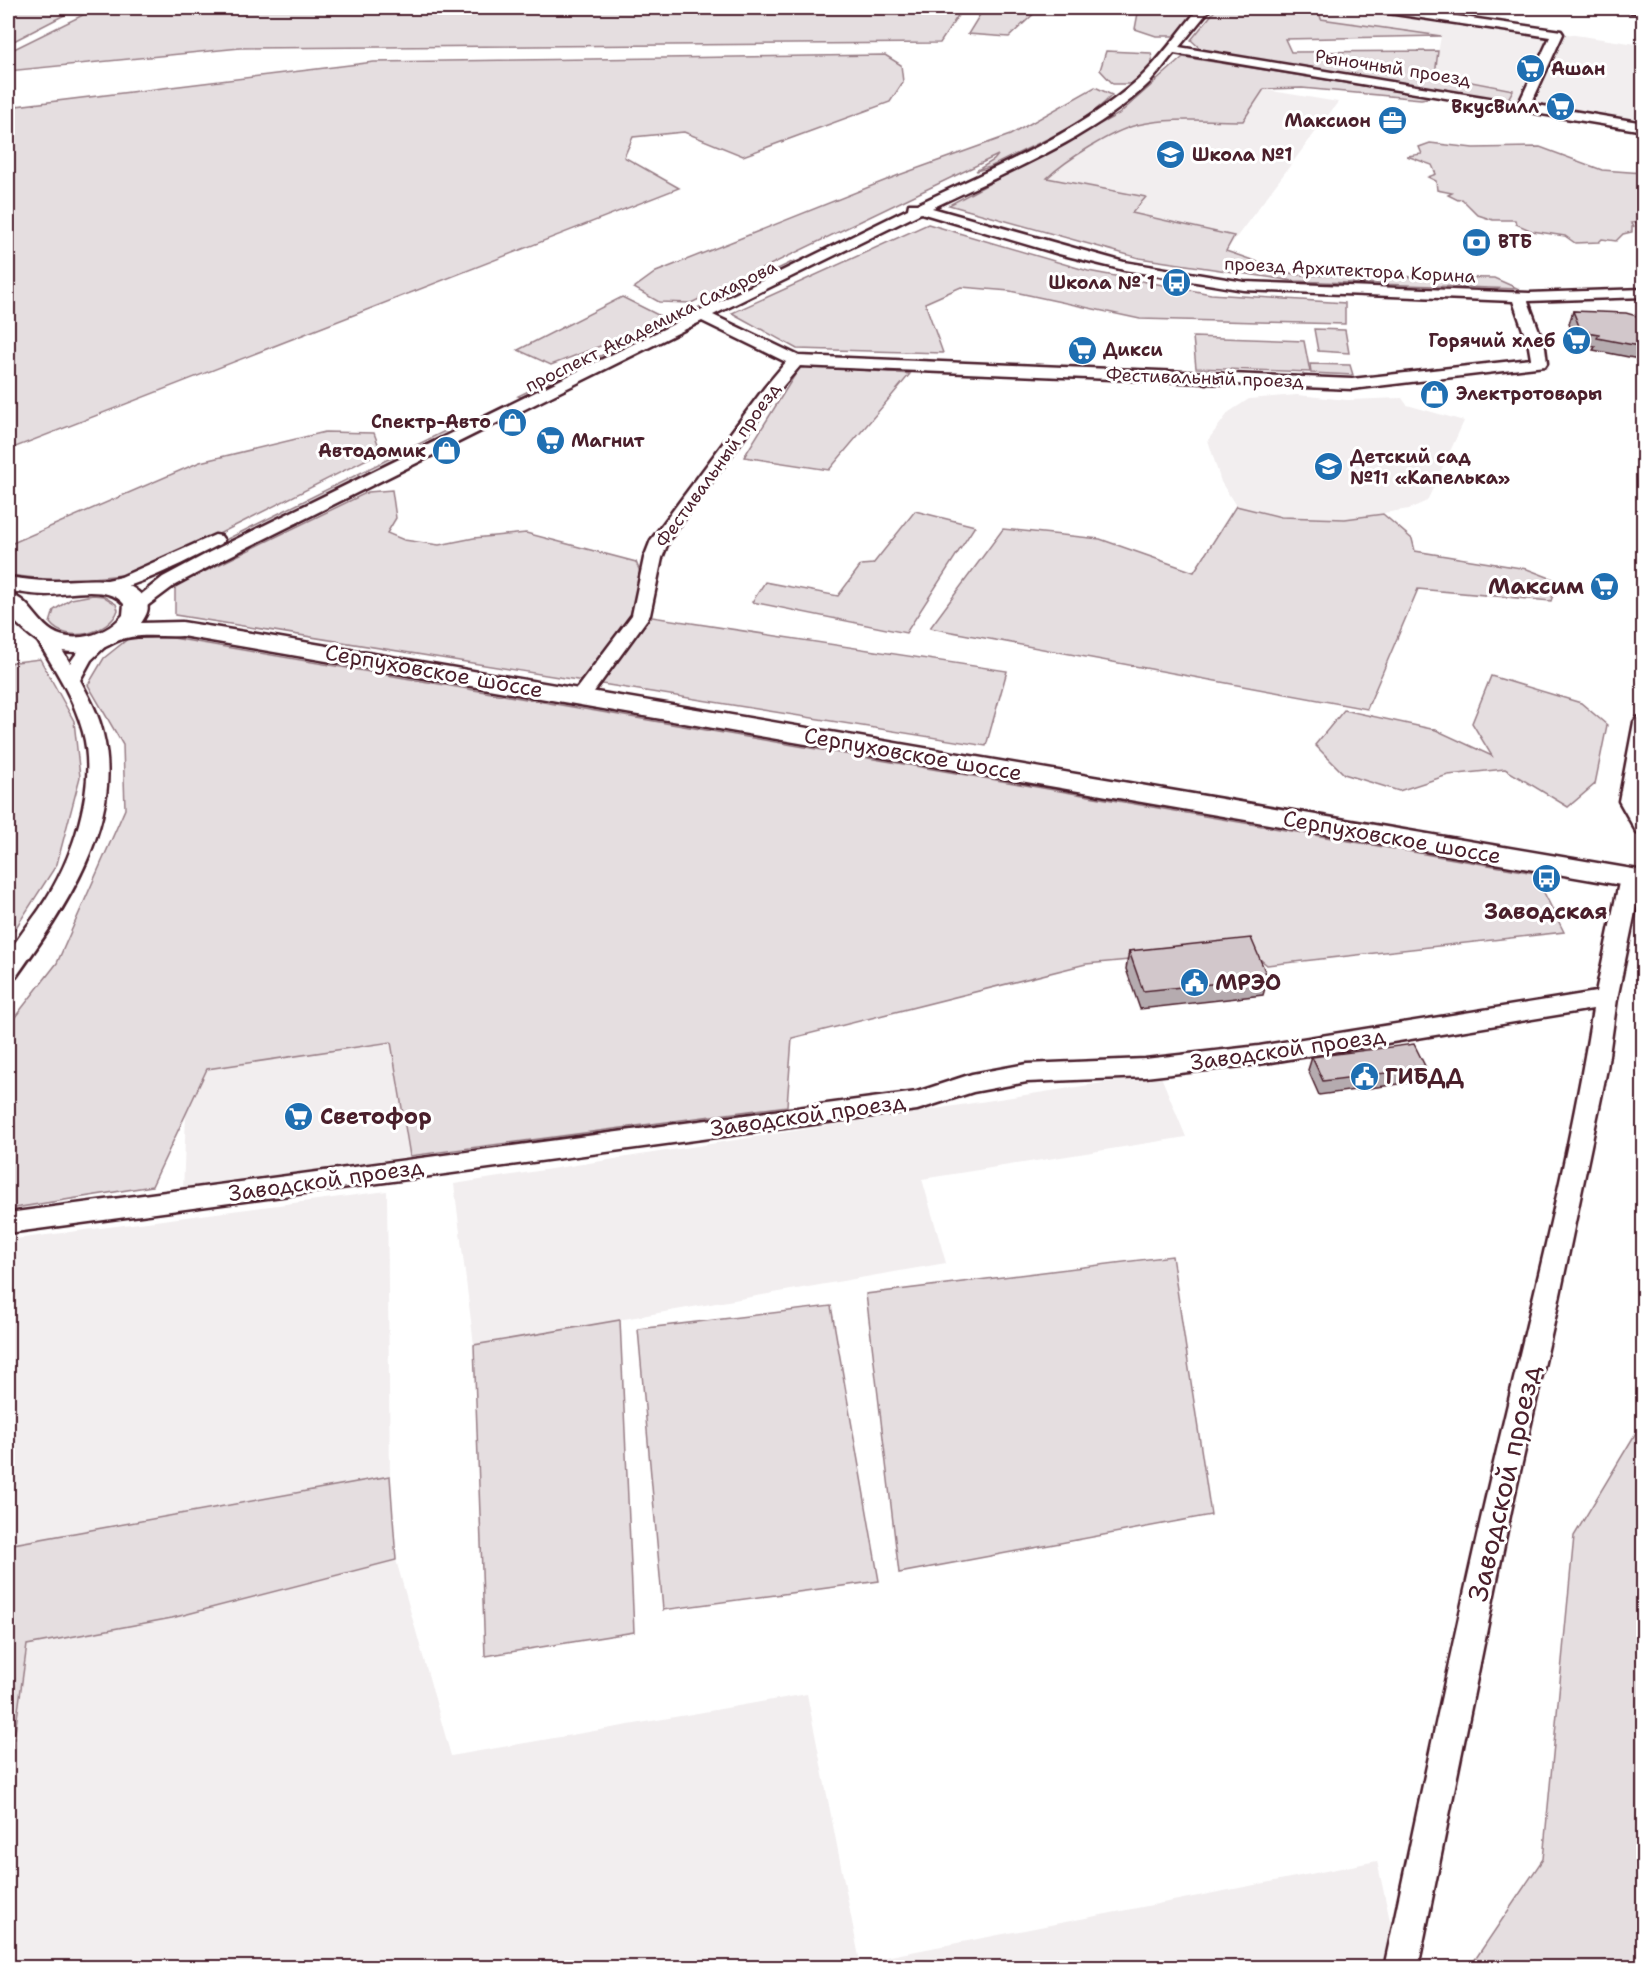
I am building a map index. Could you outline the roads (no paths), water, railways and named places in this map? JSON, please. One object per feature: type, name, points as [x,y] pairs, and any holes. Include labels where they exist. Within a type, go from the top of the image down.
[{"type":"main road","points":[[8,584],[44,588],[104,586],[120,589],[131,595],[137,608],[134,619],[112,635]]},
{"type":"main road","points":[[41,634],[37,617],[48,602],[80,588]]},
{"type":"main road","points":[[8,602],[41,634],[62,643],[83,644],[112,635],[182,629]]},
{"type":"main road","points":[[137,608],[182,629]]},
{"type":"main road","name":"Серпуховское шоссе","points":[[182,629],[1637,879]]},
{"type":"street","name":"проспект Академика Сахарова","points":[[657,331],[701,315],[1054,143],[1107,110],[1143,82],[1204,8]]},
{"type":"street","points":[[1382,8],[1557,34],[1522,107]]},
{"type":"street","points":[[1631,8],[1644,9]]},
{"type":"street","name":"Рыночный проезд","points":[[1171,49],[1644,127]]},
{"type":"street","name":"проспект Академика Сахарова","points":[[104,586],[127,581],[209,551],[657,331],[796,256],[902,203],[957,179],[1005,166]]},
{"type":"street","name":"проезд Архитектора Корина","points":[[902,203],[1064,251],[1124,266],[1244,286],[1519,297],[1644,293]]},
{"type":"street","points":[[796,256],[810,262]]},
{"type":"street","name":"Фестивальный проезд","points":[[701,315],[796,362],[1352,384],[1540,362],[1519,297]]},
{"type":"street","name":"Фестивальный проезд","points":[[581,696],[641,615],[653,558],[660,540],[771,390],[796,362]]},
{"type":"street","name":"проспект Академика Сахарова","points":[[137,608],[209,551]]},
{"type":"street","points":[[8,971],[50,914],[76,868],[91,824],[97,777],[93,733],[70,680],[41,634]]},
{"type":"street","points":[[70,680],[83,657],[112,635]]},
{"type":"street","points":[[1644,722],[1629,801],[1644,828]]},
{"type":"street","name":"Заводской проезд","points":[[1401,1968],[1497,1511],[1543,1314],[1593,1081],[1606,999],[1637,879]]},
{"type":"street","name":"Заводской проезд","points":[[8,1223],[917,1101],[972,1083],[1027,1073],[1145,1068],[1248,1056],[1606,999]]},
{"type":"place","name":"Ашан","points":[[1530,69]]},
{"type":"place","name":"ВкусВилл","points":[[1560,107]]},
{"type":"place","name":"Максион","points":[[1392,121]]},
{"type":"place","name":"Школа №1","points":[[1171,155]]},
{"type":"place","name":"ВТБ","points":[[1477,242]]},
{"type":"place","name":"Школа № 1","points":[[1176,283]]},
{"type":"place","name":"Горячий хлеб","points":[[1576,341]]},
{"type":"place","name":"Дикси","points":[[1082,350]]},
{"type":"place","name":"Электротовары","points":[[1435,394]]},
{"type":"place","name":"Спектр-Авто","points":[[512,422]]},
{"type":"place","name":"Магнит","points":[[550,441]]},
{"type":"place","name":"Автодомик","points":[[447,451]]},
{"type":"place","name":"Детский сад №11 «Капелька»","points":[[1329,467]]},
{"type":"place","name":"Максим","points":[[1605,586]]},
{"type":"place","name":"Заводская","points":[[1546,879]]},
{"type":"place","name":"МРЭО","points":[[1194,982]]},
{"type":"place","name":"ГИБДД","points":[[1364,1076]]},
{"type":"place","name":"Светофор","points":[[299,1116]]}]
